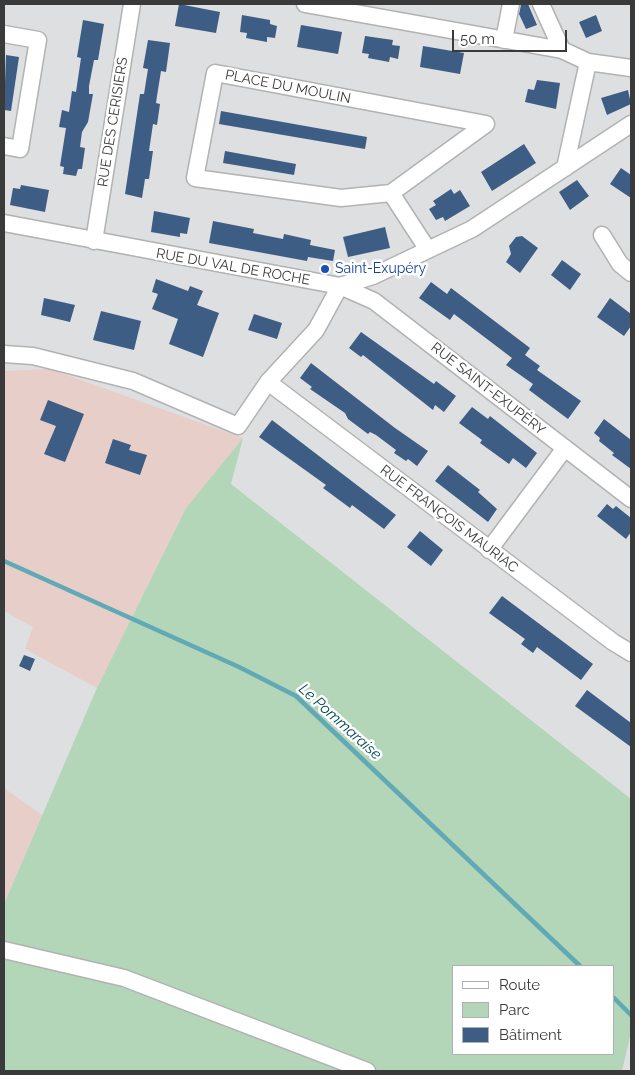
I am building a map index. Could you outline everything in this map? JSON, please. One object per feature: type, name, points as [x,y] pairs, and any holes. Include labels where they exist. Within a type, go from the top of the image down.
[{"type":"street","name":"RUE DES CERISIERS","points":[[94,241],[132,4]]},
{"type":"street","points":[[305,4],[562,50],[588,62],[631,68]]},
{"type":"street","points":[[504,40],[511,4]]},
{"type":"street","points":[[542,4],[562,50]]},
{"type":"street","points":[[4,34],[38,40],[20,149],[4,146]]},
{"type":"street","points":[[565,168],[588,62]]},
{"type":"street","name":"PLACE DU MOULIN","points":[[216,73],[486,124],[391,193],[341,198],[195,178],[216,73]]},
{"type":"street","name":"RUE DU VAL DE ROCHE","points":[[4,223],[340,286],[373,276],[472,229],[631,124]]},
{"type":"street","points":[[391,193],[428,250]]},
{"type":"street","points":[[602,235],[620,264],[631,273]]},
{"type":"street","points":[[4,354],[33,356],[133,381],[238,426],[268,382],[316,330],[340,286]]},
{"type":"street","name":"RUE SAINT-EXUPÉRY","points":[[340,286],[374,301],[631,499]]},
{"type":"street","name":"RUE FRANÇOIS MAURIAC","points":[[268,382],[489,550],[613,642],[631,653]]},
{"type":"street","points":[[489,550],[565,448]]},
{"type":"street","points":[[4,950],[124,978],[367,1071]]},
{"type":"shaded area","points":[[50,369],[243,438],[186,508],[97,688],[25,649],[33,627],[4,611],[4,371]]},
{"type":"shaded area","points":[[4,788],[42,815],[4,904]]},
{"type":"green space","points":[[243,438],[231,484],[631,799],[631,1032],[622,1071],[4,1071],[4,904],[97,688],[186,508]]},
{"type":"building","points":[[179,4],[220,12],[216,33],[175,26]]},
{"type":"building","points":[[528,4],[537,25],[526,29],[519,14],[521,5]]},
{"type":"building","points":[[242,15],[270,20],[270,24],[277,26],[275,38],[267,37],[267,42],[246,38],[247,33],[240,32]]},
{"type":"building","points":[[596,15],[602,31],[586,38],[579,22]]},
{"type":"building","points":[[83,20],[104,24],[98,60],[94,60],[89,86],[89,94],[93,94],[88,122],[82,132],[80,147],[85,148],[82,169],[78,169],[76,176],[63,174],[64,167],[60,166],[66,128],[59,127],[62,110],[69,112],[72,91],[76,92],[81,58],[77,57]]},
{"type":"building","points":[[301,25],[342,32],[338,54],[297,47]]},
{"type":"building","points":[[365,36],[393,40],[392,45],[400,46],[398,59],[390,57],[389,62],[368,58],[369,54],[362,53]]},
{"type":"building","points":[[148,40],[170,43],[166,72],[161,71],[156,103],[160,104],[157,125],[153,124],[149,151],[153,151],[149,179],[145,179],[142,198],[125,194],[140,94],[144,94],[148,69],[143,68]]},
{"type":"building","points":[[423,46],[464,53],[460,74],[420,67]]},
{"type":"building","points":[[6,55],[19,57],[11,111],[4,110]]},
{"type":"building","points":[[537,80],[560,83],[556,109],[525,102],[528,89],[534,90]]},
{"type":"building","points":[[628,90],[631,104],[607,115],[601,98]]},
{"type":"building","points":[[221,111],[367,137],[365,149],[219,124]]},
{"type":"building","points":[[524,144],[536,163],[492,191],[481,172]]},
{"type":"building","points":[[225,151],[296,164],[294,175],[223,163]]},
{"type":"building","points":[[621,168],[631,175],[631,198],[610,184]]},
{"type":"building","points":[[577,180],[589,196],[570,210],[559,192]]},
{"type":"building","points":[[21,185],[49,190],[45,212],[10,205],[13,188],[20,189]]},
{"type":"building","points":[[451,189],[454,194],[460,190],[470,206],[445,221],[443,217],[436,220],[429,209],[436,205],[433,201]]},
{"type":"building","points":[[154,211],[190,218],[187,234],[180,233],[180,237],[151,232]]},
{"type":"building","points":[[213,221],[254,229],[253,233],[283,239],[284,234],[311,240],[310,245],[335,250],[333,261],[308,257],[307,261],[209,243]]},
{"type":"building","points":[[385,227],[390,248],[348,257],[343,237]]},
{"type":"building","points":[[522,236],[538,248],[520,273],[506,262],[511,254],[509,246],[516,237]]},
{"type":"building","points":[[562,260],[581,274],[570,290],[551,275]]},
{"type":"building","points":[[156,279],[188,291],[190,286],[203,291],[197,305],[219,313],[203,357],[169,344],[178,319],[152,309],[158,294],[152,292]]},
{"type":"building","points":[[431,282],[447,294],[451,288],[530,348],[525,355],[540,366],[537,370],[581,401],[568,419],[529,390],[533,384],[506,365],[512,358],[454,314],[450,320],[419,298]]},
{"type":"building","points":[[44,298],[75,305],[70,322],[41,315]]},
{"type":"building","points":[[610,298],[631,314],[631,326],[624,336],[597,317]]},
{"type":"building","points":[[101,311],[141,321],[134,350],[93,340]]},
{"type":"building","points":[[254,314],[282,323],[277,339],[248,330]]},
{"type":"building","points":[[361,332],[434,384],[436,381],[456,396],[444,412],[435,405],[433,410],[363,355],[361,357],[349,348]]},
{"type":"building","points":[[311,363],[428,451],[417,466],[408,459],[406,461],[394,453],[396,450],[376,435],[370,432],[368,434],[348,419],[345,413],[310,389],[312,387],[300,378]]},
{"type":"building","points":[[48,400],[84,414],[65,462],[44,454],[56,426],[40,420]]},
{"type":"building","points":[[472,407],[488,419],[490,416],[537,453],[526,468],[513,458],[509,464],[480,443],[482,440],[459,423]]},
{"type":"building","points":[[604,419],[631,440],[631,469],[612,455],[614,453],[599,441],[600,438],[594,433]]},
{"type":"building","points":[[272,420],[396,515],[384,529],[352,505],[350,508],[323,488],[326,485],[259,437]]},
{"type":"building","points":[[113,439],[131,445],[129,450],[147,455],[140,475],[105,463]]},
{"type":"building","points":[[448,465],[480,490],[478,492],[497,509],[488,522],[435,481]]},
{"type":"building","points":[[607,504],[613,509],[616,506],[631,518],[631,532],[626,539],[597,516]]},
{"type":"building","points":[[420,531],[443,550],[431,566],[407,547]]},
{"type":"building","points":[[502,596],[593,664],[581,680],[537,647],[533,653],[521,644],[525,639],[489,613]]},
{"type":"building","points":[[24,655],[35,659],[30,671],[19,666]]},
{"type":"building","points":[[587,690],[631,723],[631,747],[575,706]]},
{"type":"waterway","name":"Le Pommaraise","points":[[4,561],[239,667],[296,696],[579,965]]},
{"type":"waterway","name":"Le Pommaraise","points":[[615,999],[631,1015]]},
{"type":"place","name":"Saint-Exupéry","points":[[325,269]]}]
